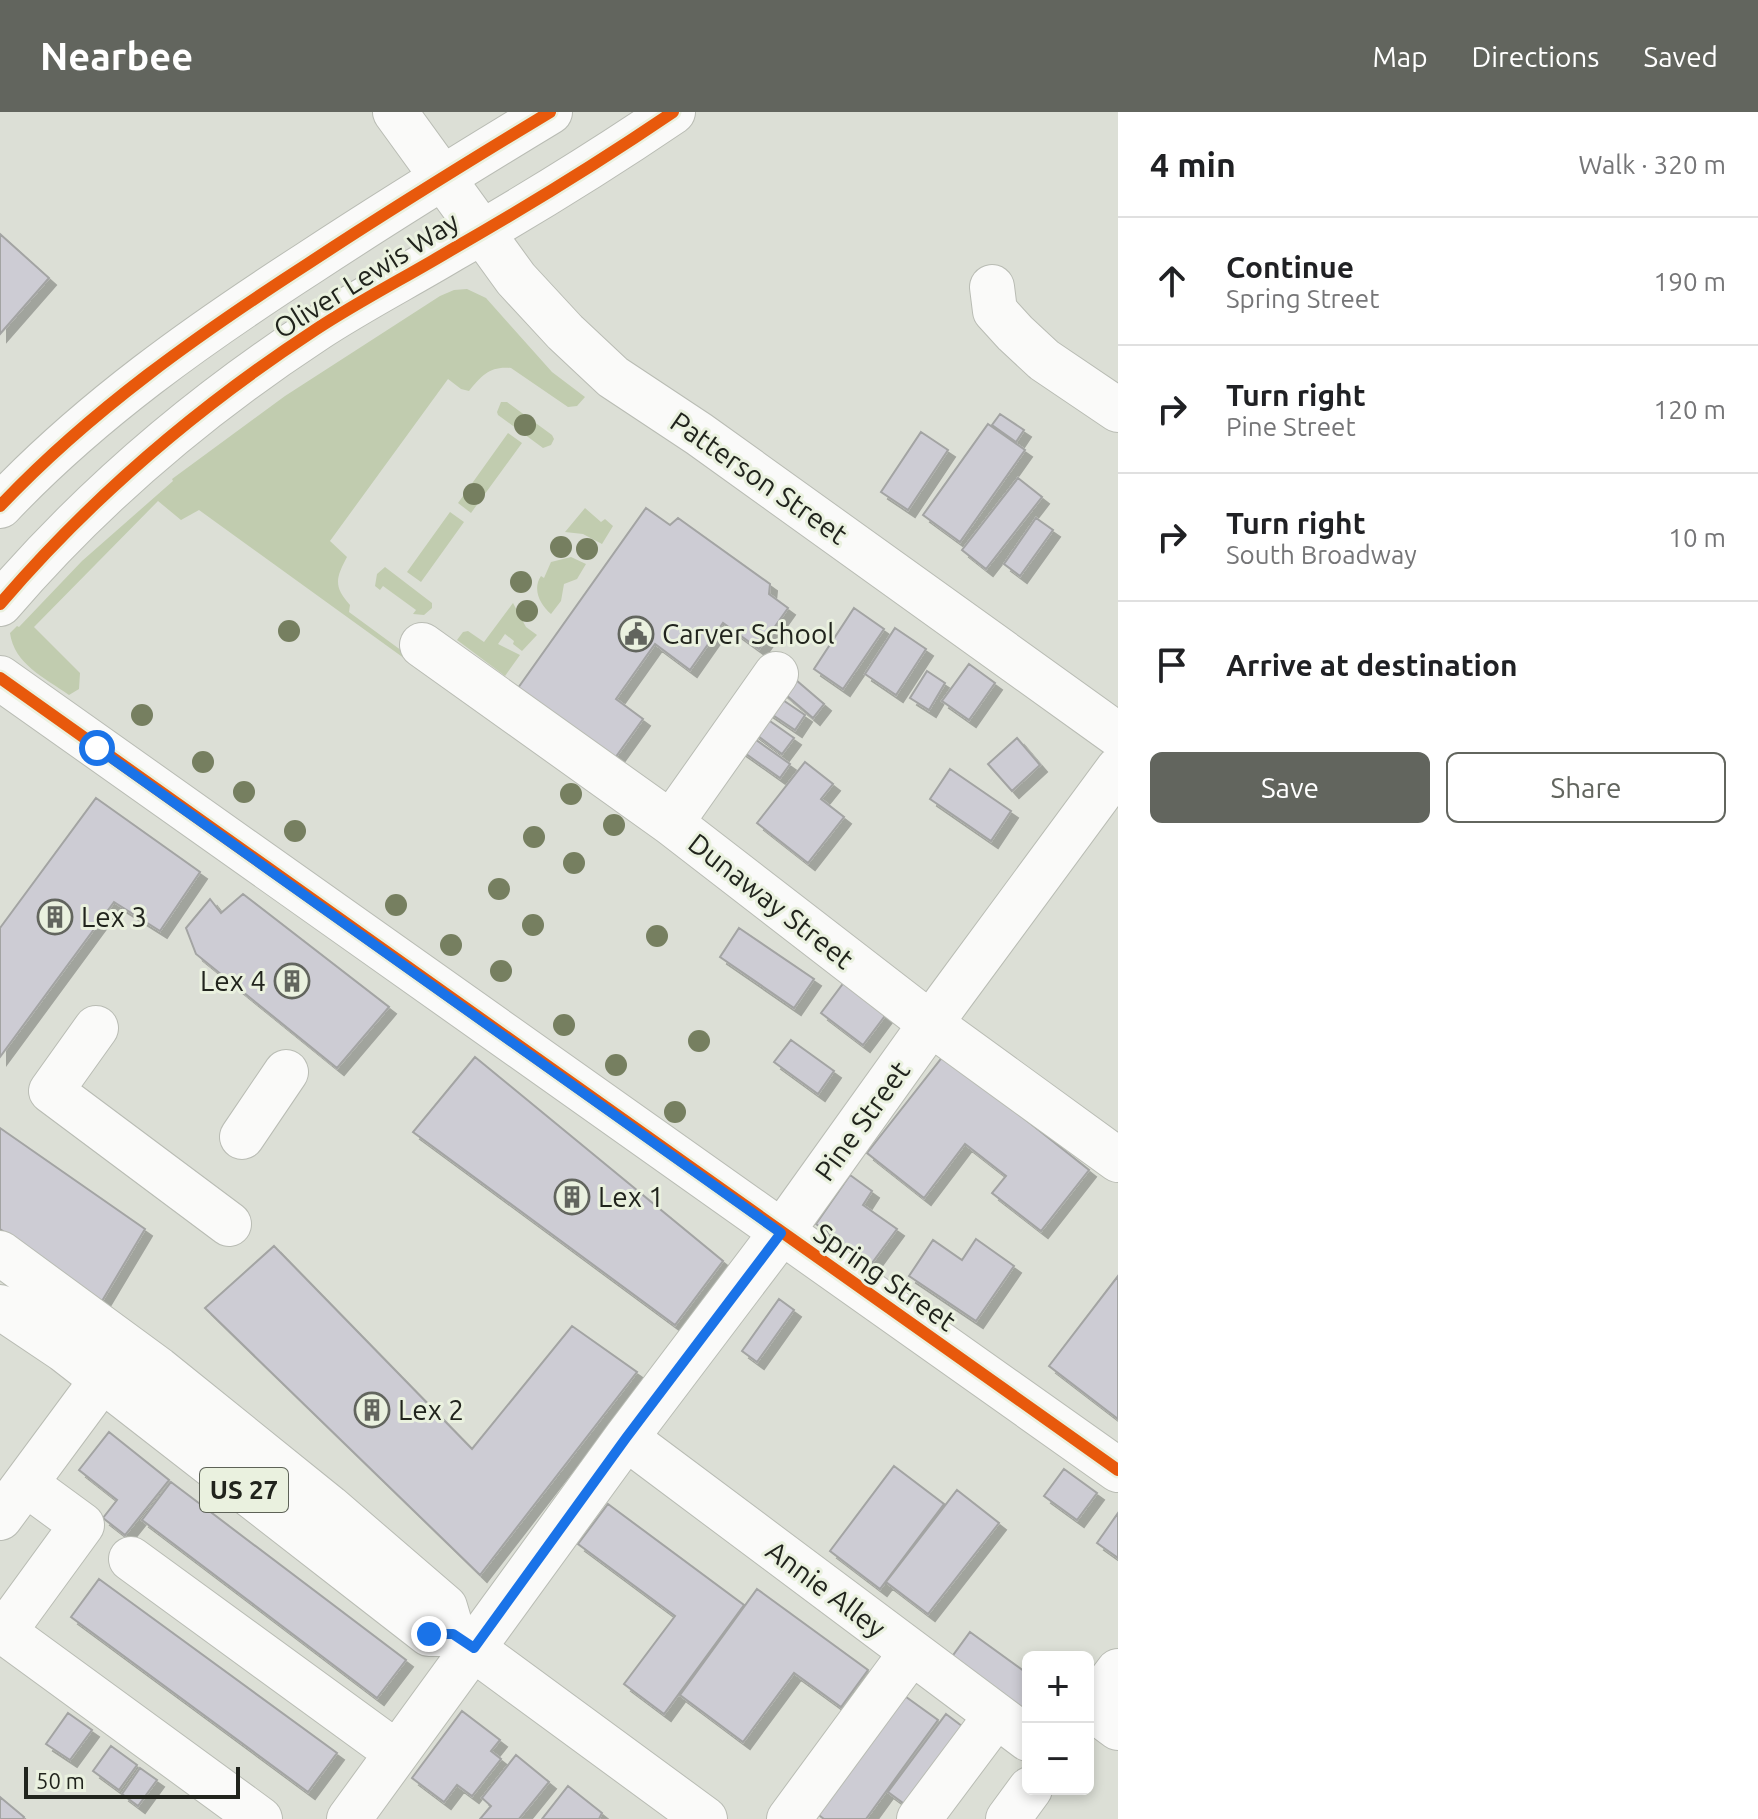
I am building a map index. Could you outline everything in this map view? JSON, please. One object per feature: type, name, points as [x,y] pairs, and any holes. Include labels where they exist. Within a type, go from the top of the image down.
[{"type":"street","name":"Patterson Street","points":[[395,112],[516,279],[565,332],[613,377],[764,480],[1118,735]]},
{"type":"street","name":"Oliver Lewis Way","points":[[0,506],[30,474],[115,400],[210,327],[442,177],[550,112]]},
{"type":"street","name":"Oliver Lewis Way","points":[[0,604],[89,510],[148,456],[315,329],[482,232],[673,112]]},
{"type":"street","points":[[992,287],[995,311],[1015,333],[1044,360],[1118,410]]},
{"type":"street","name":"Dunaway Street","points":[[422,645],[671,823],[931,1024],[1118,1160]]},
{"type":"street","points":[[671,823],[776,674]]},
{"type":"street","name":"Spring Street","points":[[0,678],[1118,1470]]},
{"type":"street","name":"Pine Street","points":[[349,1819],[397,1753],[463,1641],[626,1438],[781,1233],[1118,769]]},
{"type":"street","points":[[96,1028],[51,1091],[229,1224]]},
{"type":"street","points":[[242,1137],[286,1072]]},
{"type":"street","points":[[0,1253],[158,1369],[329,1507],[445,1607],[463,1641]]},
{"type":"street","name":"US 27","points":[[0,1307],[102,1380],[429,1634],[463,1641],[705,1819]]},
{"type":"street","points":[[0,1518],[102,1380]]},
{"type":"street","name":"Annie Alley","points":[[626,1438],[911,1653],[1003,1729]]},
{"type":"street","points":[[26,1484],[82,1525],[2,1631],[260,1819]]},
{"type":"street","points":[[131,1559],[397,1753]]},
{"type":"street","points":[[789,1819],[911,1653]]},
{"type":"street","points":[[1099,1716],[1118,1671]]},
{"type":"street","points":[[920,1818],[975,1735],[1003,1729]]},
{"type":"street","points":[[1008,1819],[1026,1795]]},
{"type":"green space","points":[[467,289],[486,298],[552,372],[585,397],[577,406],[568,407],[511,368],[497,368],[487,373],[469,391],[448,379],[330,541],[347,557],[340,571],[339,587],[350,605],[349,612],[568,773],[567,776],[199,510],[181,520],[158,501],[34,627],[80,673],[79,689],[69,695],[24,662],[10,633],[82,561],[172,479],[285,396],[440,296]]},
{"type":"green space","points":[[501,402],[507,402],[552,435],[551,445],[543,448],[498,415]]},
{"type":"green space","points":[[508,433],[522,443],[471,513],[458,503]]},
{"type":"green space","points":[[585,508],[601,522],[605,519],[613,526],[602,544],[583,534],[565,532]]},
{"type":"green space","points":[[450,512],[464,522],[421,582],[407,572]]},
{"type":"green space","points":[[571,557],[586,564],[577,579],[564,584],[561,601],[551,614],[538,596],[538,581],[541,576],[544,578],[551,562]]},
{"type":"green space","points":[[385,567],[432,603],[432,608],[424,615],[413,614],[416,610],[383,586],[380,590],[375,586],[377,574]]},
{"type":"green space","points":[[513,603],[526,627],[537,635],[522,651],[505,634],[498,644],[520,655],[505,676],[457,640],[468,631],[484,642]]},
{"type":"building","points":[[0,234],[49,278],[0,334]]},
{"type":"building","points":[[1000,414],[1024,430],[1016,442],[992,425]]},
{"type":"building","points":[[988,424],[1025,450],[960,542],[923,515]]},
{"type":"building","points":[[921,432],[948,450],[908,510],[881,492]]},
{"type":"building","points":[[1018,478],[1042,497],[986,569],[962,550]]},
{"type":"building","name":"Carver School","points":[[646,508],[670,525],[678,518],[770,584],[769,594],[788,608],[759,649],[723,623],[690,670],[655,644],[616,699],[643,719],[615,758],[518,688]]},
{"type":"building","points":[[1036,518],[1053,530],[1020,576],[1004,564]]},
{"type":"building","points":[[854,608],[884,629],[843,689],[814,669]]},
{"type":"building","points":[[895,628],[926,649],[896,695],[865,674]]},
{"type":"building","points":[[969,664],[995,683],[969,720],[942,701]]},
{"type":"building","points":[[927,671],[945,683],[929,710],[910,698]]},
{"type":"building","points":[[789,674],[824,704],[813,718],[778,688]]},
{"type":"building","points":[[768,690],[805,715],[795,730],[758,705]]},
{"type":"building","points":[[757,712],[794,738],[782,754],[746,727]]},
{"type":"building","points":[[742,730],[790,764],[780,778],[732,744]]},
{"type":"building","points":[[1017,738],[1040,765],[1012,791],[988,764]]},
{"type":"building","points":[[805,762],[833,784],[821,799],[844,817],[808,863],[757,823]]},
{"type":"building","points":[[950,769],[1011,811],[991,841],[930,799]]},
{"type":"building","name":"Lex 3","points":[[96,798],[200,872],[160,931],[114,902],[0,1057],[0,928]]},
{"type":"building","name":"Lex 4","points":[[243,894],[389,1007],[337,1068],[196,954],[186,928],[210,899],[221,913]]},
{"type":"building","points":[[739,928],[814,979],[794,1008],[720,957]]},
{"type":"building","points":[[845,981],[887,1013],[863,1045],[821,1013]]},
{"type":"building","points":[[791,1040],[834,1071],[818,1094],[774,1062]]},
{"type":"building","points":[[944,1055],[1089,1170],[1041,1231],[992,1193],[1006,1176],[965,1144],[924,1198],[867,1153]]},
{"type":"building","name":"Lex 1","points":[[475,1057],[723,1261],[675,1325],[413,1132]]},
{"type":"building","points":[[0,1128],[145,1229],[102,1301],[0,1229]]},
{"type":"building","points":[[850,1175],[872,1191],[863,1205],[897,1229],[872,1263],[816,1224]]},
{"type":"building","points":[[976,1239],[1014,1266],[976,1321],[909,1276],[933,1240],[962,1260]]},
{"type":"building","name":"Lex 2","points":[[274,1246],[472,1449],[572,1326],[637,1372],[480,1575],[205,1308]]},
{"type":"building","points":[[1118,1276],[1118,1419],[1049,1366]]},
{"type":"building","points":[[779,1299],[794,1310],[757,1362],[742,1351]]},
{"type":"building","points":[[109,1432],[169,1480],[125,1535],[103,1518],[117,1500],[79,1470]]},
{"type":"building","points":[[894,1466],[944,1504],[880,1589],[830,1551]]},
{"type":"building","points":[[1064,1469],[1097,1493],[1077,1520],[1044,1496]]},
{"type":"building","points":[[171,1482],[406,1660],[377,1698],[142,1520]]},
{"type":"building","points":[[957,1490],[999,1523],[928,1614],[886,1582]]},
{"type":"building","points":[[608,1504],[744,1605],[664,1714],[624,1684],[675,1616],[578,1544]]},
{"type":"building","points":[[1118,1513],[1118,1558],[1097,1543]]},
{"type":"building","points":[[99,1579],[337,1753],[308,1792],[71,1617]]},
{"type":"building","points":[[757,1589],[868,1670],[841,1707],[794,1673],[743,1742],[680,1695]]},
{"type":"building","points":[[970,1632],[1022,1670],[1022,1720],[943,1669]]},
{"type":"building","points":[[902,1694],[938,1720],[866,1819],[824,1819],[816,1813]]},
{"type":"building","points":[[462,1711],[500,1740],[491,1751],[501,1759],[472,1796],[457,1785],[444,1802],[412,1778]]},
{"type":"building","points":[[68,1713],[92,1730],[70,1760],[46,1744]]},
{"type":"building","points":[[946,1714],[971,1733],[914,1811],[888,1792]]},
{"type":"building","points":[[111,1746],[137,1765],[119,1790],[93,1771]]},
{"type":"building","points":[[516,1755],[549,1782],[519,1819],[480,1819],[491,1806],[482,1798]]},
{"type":"building","points":[[140,1768],[157,1780],[138,1806],[122,1794]]},
{"type":"building","points":[[568,1786],[602,1813],[599,1819],[542,1819]]},
{"type":"building","points":[[0,1797],[24,1817],[23,1819],[0,1819]]},
{"type":"cycle path","points":[[0,506],[71,438],[187,346],[339,244],[550,112]]},
{"type":"cycle path","points":[[0,604],[109,491],[188,422],[272,359],[332,319],[535,200],[673,112]]},
{"type":"cycle path","points":[[0,678],[1118,1470]]},
{"type":"place","name":"Carver School","points":[[636,634]]},
{"type":"place","name":"Lex 3","points":[[55,917]]},
{"type":"place","name":"Lex 4","points":[[292,981]]},
{"type":"place","name":"Lex 1","points":[[572,1197]]},
{"type":"place","name":"Lex 2","points":[[372,1410]]},
{"type":"route","points":[[97,748],[781,1233],[626,1438],[474,1648],[453,1634],[429,1634]]}]
